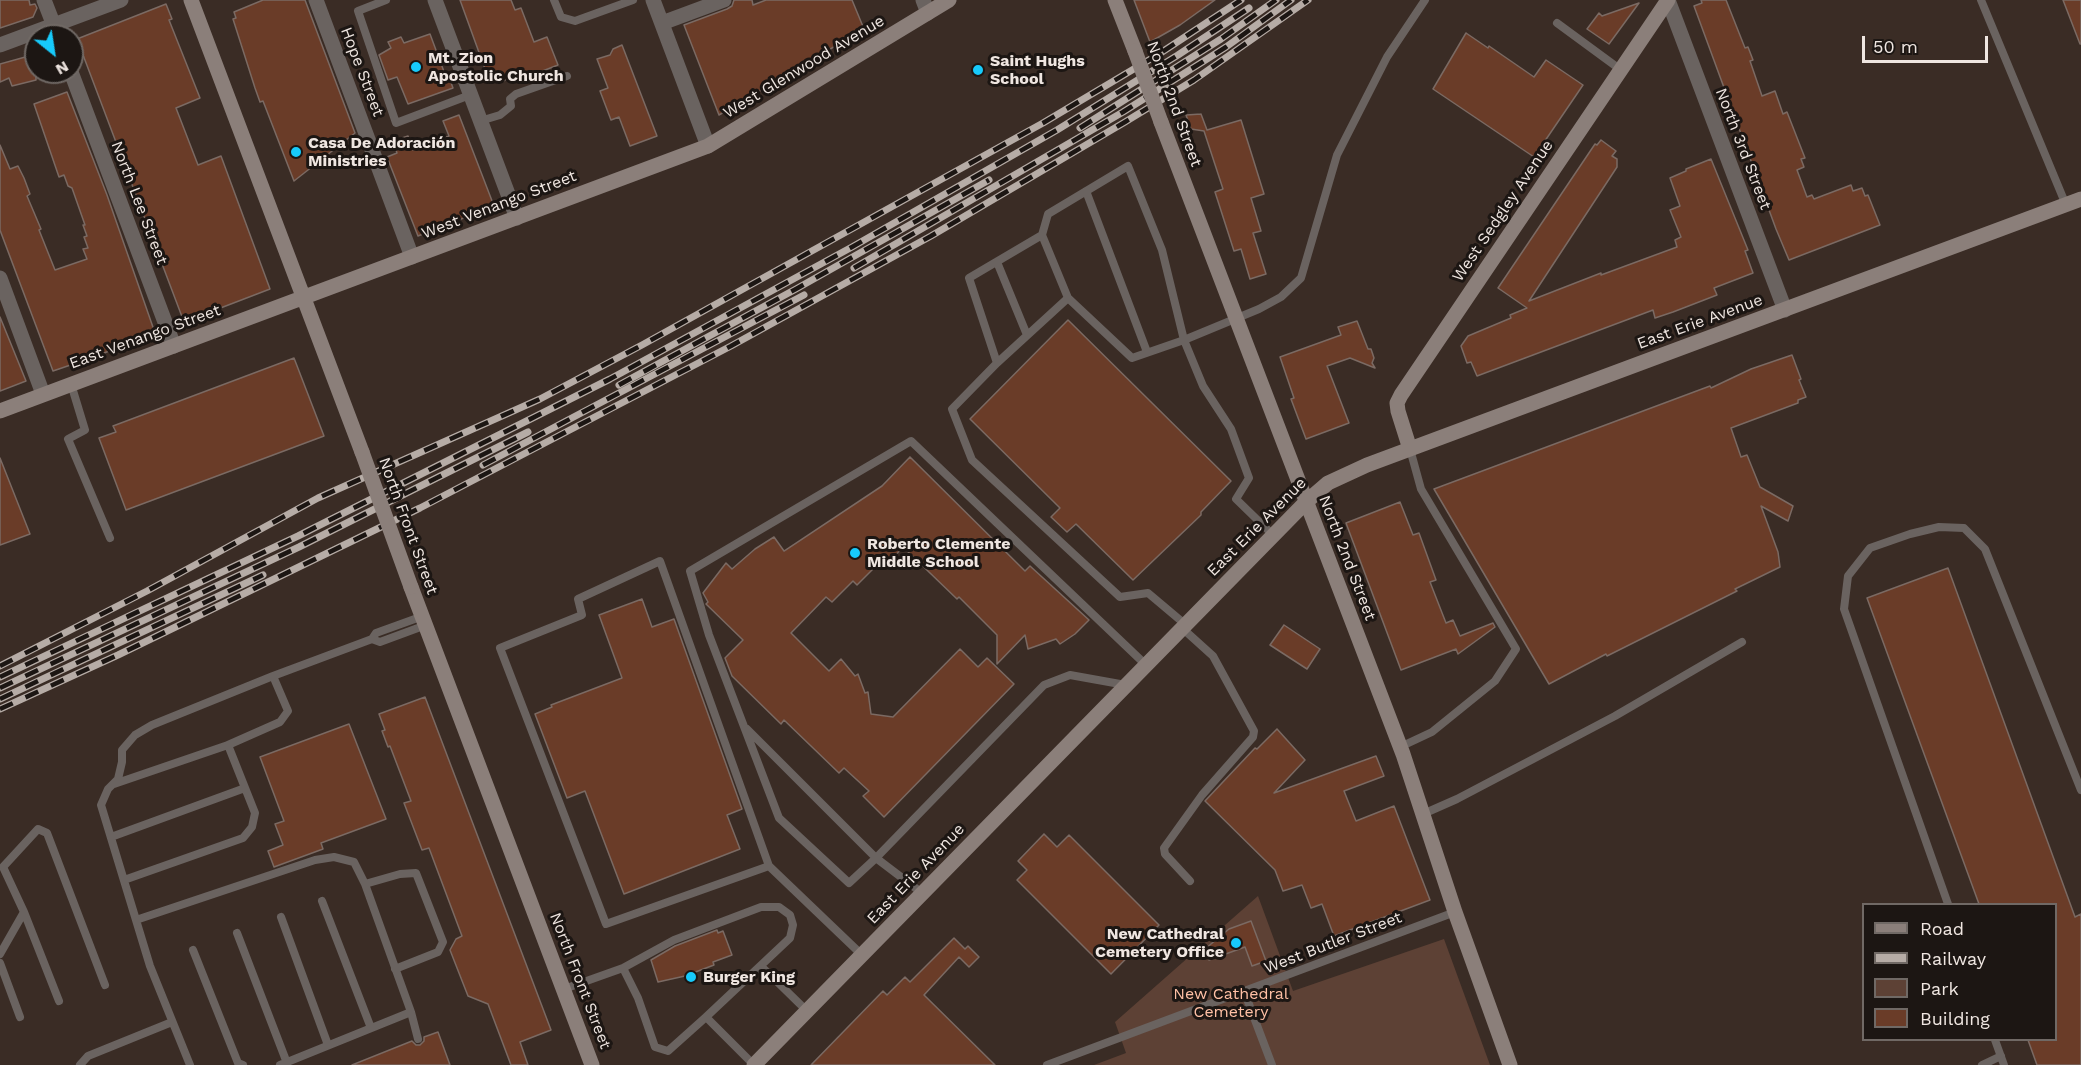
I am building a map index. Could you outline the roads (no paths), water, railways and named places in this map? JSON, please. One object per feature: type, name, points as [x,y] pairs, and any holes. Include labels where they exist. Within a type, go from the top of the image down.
[{"type":"street","points":[[44,0],[54,24]]},
{"type":"street","points":[[69,24],[120,0]]},
{"type":"street","name":"North Front Street","points":[[190,0],[592,1064]]},
{"type":"street","name":"Hope Street","points":[[316,0],[412,257]]},
{"type":"street","points":[[435,0],[517,218]]},
{"type":"street","points":[[653,0],[708,146]]},
{"type":"street","points":[[662,23],[723,0]]},
{"type":"street","name":"West Glenwood Avenue","points":[[708,146],[926,6],[950,0]]},
{"type":"street","name":"North 2nd Street","points":[[1115,0],[1400,747],[1455,912],[1510,1065]]},
{"type":"street","name":"West Sedgley Avenue","points":[[1410,449],[1396,403],[1668,0]]},
{"type":"street","name":"North 3rd Street","points":[[1668,0],[1785,310]]},
{"type":"street","points":[[0,45],[24,39]]},
{"type":"street","name":"North Lee Street","points":[[76,84],[174,346]]},
{"type":"street","name":"West Venango Street","points":[[302,297],[708,146]]},
{"type":"street","name":"East Erie Avenue","points":[[754,1065],[1273,535],[1328,483],[1347,473],[1410,449],[2074,202]]},
{"type":"street","points":[[0,278],[44,394]]},
{"type":"street","name":"East Venango Street","points":[[0,411],[302,297]]},
{"type":"lane","points":[[386,0],[357,11],[396,123],[470,94]]},
{"type":"lane","points":[[554,0],[561,17],[575,21],[633,0]]},
{"type":"lane","points":[[1273,535],[1236,500],[1249,478],[1230,429],[1203,386],[1184,340],[1162,250],[1128,166],[1048,214],[1042,235],[1068,298],[1132,358],[1184,340],[1259,309],[1281,297],[1301,278],[1337,155],[1386,57],[1425,0]]},
{"type":"lane","points":[[1981,0],[2074,202]]},
{"type":"lane","points":[[1557,23],[1621,70]]},
{"type":"lane","points":[[480,121],[500,114],[511,106],[510,99],[516,94],[567,76]]},
{"type":"lane","points":[[1086,191],[1147,352]]},
{"type":"lane","points":[[997,363],[969,279],[1042,235]]},
{"type":"lane","points":[[997,262],[1027,335]]},
{"type":"lane","points":[[1068,298],[997,363],[952,409],[972,460],[1120,597],[1148,593],[1213,656],[1254,731],[1253,737],[1202,795],[1164,848],[1165,854],[1190,881]]},
{"type":"lane","points":[[71,384],[85,430],[68,439],[110,538]]},
{"type":"lane","points":[[1124,688],[1120,684],[1070,675],[1044,685],[849,883],[779,818],[709,635],[690,571],[911,441],[1146,665]]},
{"type":"lane","points":[[1400,747],[1432,732],[1495,681],[1516,649],[1421,489],[1410,449]]},
{"type":"lane","points":[[1948,903],[1844,609],[1848,576],[1870,548],[1939,526],[1964,528],[1985,549],[2081,790]]},
{"type":"lane","points":[[769,866],[606,924],[500,648],[582,615],[578,599],[660,561],[769,866],[862,955]]},
{"type":"lane","points":[[189,1065],[150,966],[101,806],[108,789],[118,779],[122,750],[135,735],[152,725],[372,639],[376,633],[424,621]]},
{"type":"lane","points":[[1423,814],[1457,799],[1615,716],[1742,642]]},
{"type":"lane","points":[[113,784],[228,745],[280,722],[288,711],[273,676]]},
{"type":"lane","points":[[743,726],[876,858],[922,893]]},
{"type":"lane","points":[[124,880],[243,838],[252,827],[255,813],[228,745]]},
{"type":"lane","points":[[111,837],[245,788]]},
{"type":"lane","points":[[59,1001],[24,912],[3,867],[38,829],[47,833],[105,985]]},
{"type":"lane","points":[[136,921],[315,860],[334,857],[354,862],[365,885],[411,1012],[418,1039]]},
{"type":"lane","points":[[365,885],[400,874],[416,873],[443,942],[438,952],[395,969]]},
{"type":"lane","points":[[322,901],[371,1029]]},
{"type":"lane","points":[[564,989],[623,968],[674,940],[760,907],[779,907],[790,915],[794,925],[790,938],[668,1051],[655,1047],[638,998],[623,968]]},
{"type":"lane","points":[[0,954],[24,912]]},
{"type":"lane","name":"West Butler Street","points":[[1047,1065],[1455,912]]},
{"type":"lane","points":[[281,917],[328,1045]]},
{"type":"lane","points":[[237,933],[283,1064],[411,1012]]},
{"type":"lane","points":[[193,950],[238,1063],[243,1065]]},
{"type":"lane","points":[[0,963],[20,1017]]},
{"type":"lane","points":[[761,966],[807,1011]]},
{"type":"lane","points":[[1244,991],[1272,1065]]},
{"type":"lane","points":[[706,1017],[754,1065]]},
{"type":"lane","points":[[80,1065],[88,1056],[172,1022]]},
{"type":"lane","points":[[1995,1041],[2004,1065]]},
{"type":"lane","points":[[1982,1065],[2001,1056]]},
{"type":"railway","points":[[0,666],[147,591],[318,498],[540,399],[642,345],[1043,123],[1159,54],[1241,0]]},
{"type":"railway","points":[[1080,128],[1221,39],[1276,0]]},
{"type":"railway","points":[[854,268],[1123,112],[1226,47],[1291,0]]},
{"type":"railway","points":[[0,709],[118,655],[420,508],[731,346],[931,236],[1125,122],[1194,80],[1308,0]]},
{"type":"railway","points":[[0,677],[298,536],[610,379],[852,247],[1057,130],[1249,8]]},
{"type":"railway","points":[[619,385],[796,289],[989,180]]},
{"type":"railway","points":[[483,465],[804,295]]},
{"type":"railway","points":[[0,688],[299,547],[528,432]]},
{"type":"railway","points":[[0,699],[263,575]]},
{"type":"place","name":"Mt. Zion Apostolic Church","points":[[416,67]]},
{"type":"place","name":"Saint Hughs School","points":[[978,70]]},
{"type":"place","name":"Casa De Adoración Ministries","points":[[296,152]]},
{"type":"place","name":"Roberto Clemente Middle School","points":[[855,553]]},
{"type":"place","name":"New Cathedral Cemetery Office","points":[[1236,943]]},
{"type":"place","name":"Burger King","points":[[691,977]]},
{"type":"park label","name":"New Cathedral Cemetery","points":[[1231,1003]]}]
